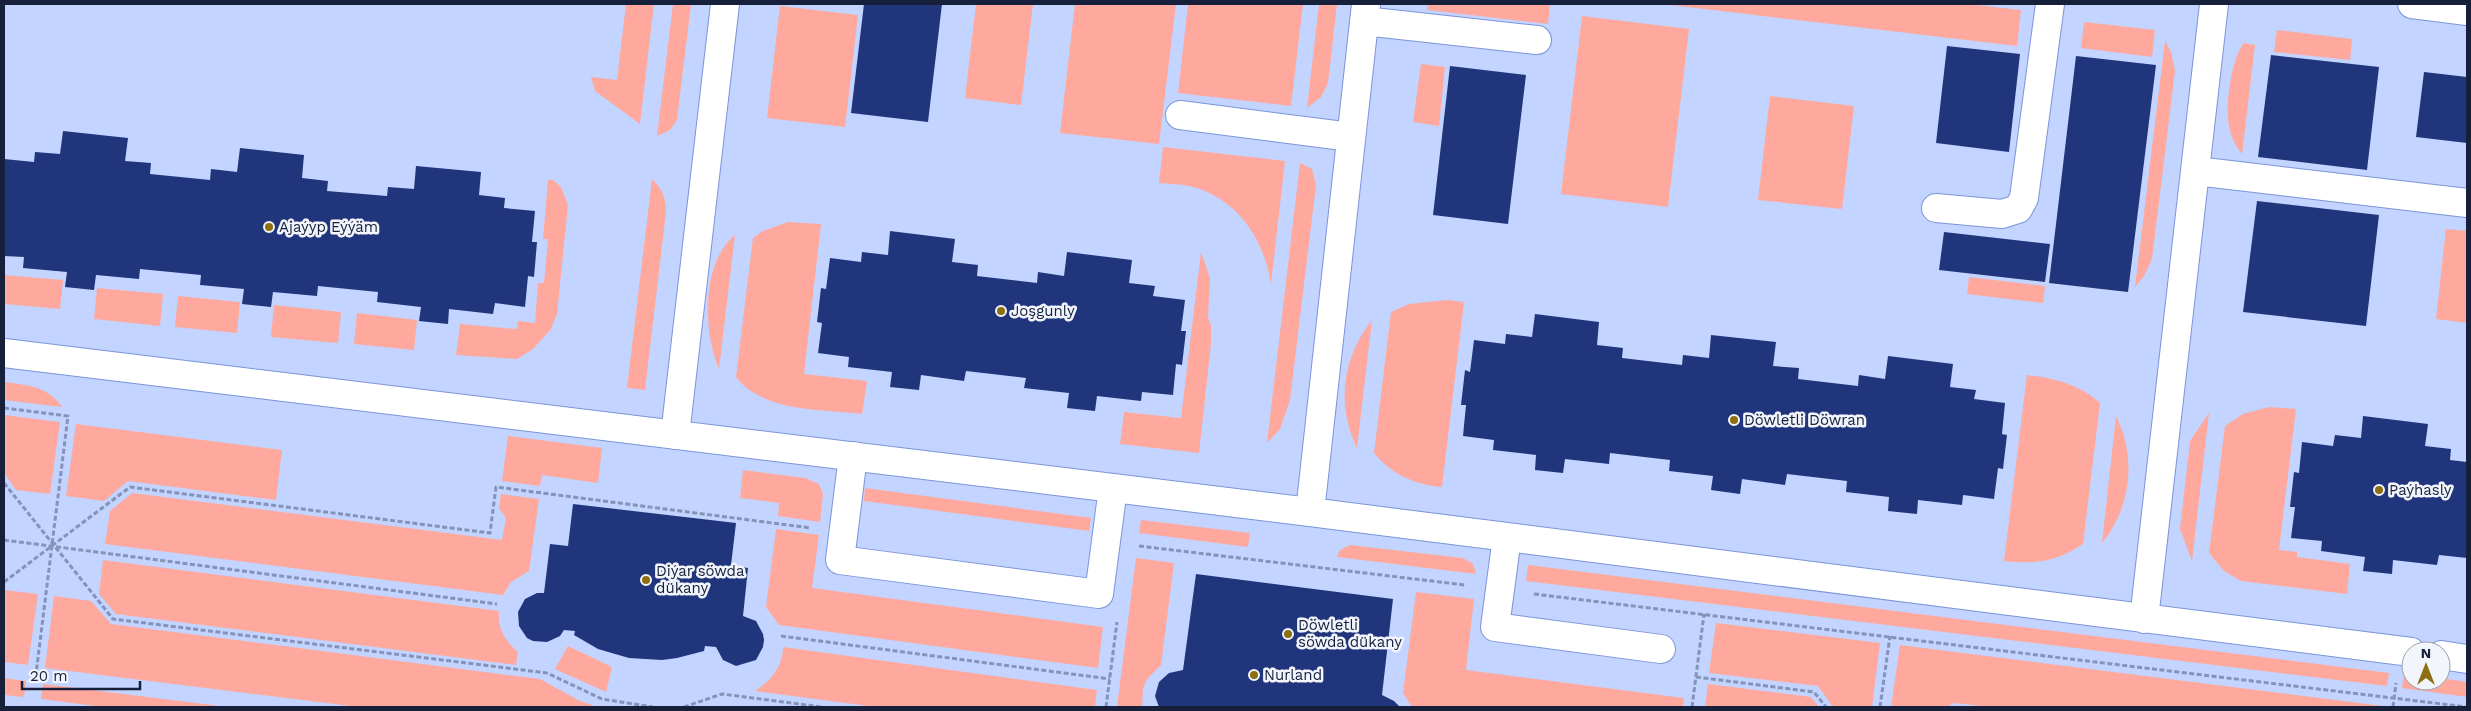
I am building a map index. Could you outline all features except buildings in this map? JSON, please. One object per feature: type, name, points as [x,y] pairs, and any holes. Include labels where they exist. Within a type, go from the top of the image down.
[{"type":"street","points":[[675,434],[725,4]]},
{"type":"street","points":[[1936,208],[2002,214],[2018,209],[2024,198],[2050,4]]},
{"type":"street","points":[[2144,619],[2214,4]]},
{"type":"street","points":[[2412,4],[2467,11]]},
{"type":"street","points":[[1310,512],[1365,12],[1537,40]]},
{"type":"street","points":[[1180,115],[1351,137]]},
{"type":"street","points":[[2196,171],[2467,203]]},
{"type":"street","points":[[4,353],[1310,512],[2401,651]]},
{"type":"street","points":[[853,456],[840,560],[1099,594],[1113,488]]},
{"type":"street","points":[[1507,537],[1495,627],[1661,649]]},
{"type":"street","points":[[2451,657],[2467,659]]},
{"type":"path","points":[[4,408],[68,416],[36,674]]},
{"type":"path","points":[[4,483],[113,619],[547,673],[602,699],[653,707]]},
{"type":"path","points":[[4,582],[130,487],[490,533],[496,487],[777,523]]},
{"type":"path","points":[[4,540],[497,604]]},
{"type":"path","points":[[1136,545],[2467,706]]},
{"type":"path","points":[[1692,707],[1704,614]]},
{"type":"path","points":[[781,636],[1110,679]]},
{"type":"path","points":[[1880,707],[1890,636]]},
{"type":"path","points":[[1696,677],[1814,692],[1826,707]]},
{"type":"path","points":[[2393,707],[2396,681]]},
{"type":"path","points":[[684,707],[722,694],[822,707]]},
{"type":"shaded area","points":[[626,4],[654,4],[640,124],[595,91],[591,77],[617,80]]},
{"type":"shaded area","points":[[673,4],[691,4],[677,120],[670,130],[657,136]]},
{"type":"shaded area","points":[[976,4],[1033,4],[1021,105],[965,98]]},
{"type":"shaded area","points":[[1075,4],[1176,4],[1159,144],[1060,133]]},
{"type":"shaded area","points":[[1188,4],[1303,4],[1291,106],[1178,93]]},
{"type":"shaded area","points":[[1319,4],[1337,4],[1328,83],[1321,97],[1307,108]]},
{"type":"shaded area","points":[[1428,4],[1550,4],[1548,24],[1427,10]]},
{"type":"shaded area","points":[[1662,4],[1967,4],[2021,10],[2017,46]]},
{"type":"shaded area","points":[[780,6],[858,15],[845,127],[767,118]]},
{"type":"shaded area","points":[[1582,16],[1689,29],[1668,207],[1561,194]]},
{"type":"shaded area","points":[[2084,22],[2155,30],[2152,57],[2081,48]]},
{"type":"shaded area","points":[[2277,30],[2352,39],[2350,60],[2274,52]]},
{"type":"shaded area","points":[[2165,41],[2171,52],[2175,71],[2152,259],[2144,276],[2135,287]]},
{"type":"shaded area","points":[[2244,43],[2255,45],[2242,154],[2231,134],[2228,107],[2232,71],[2239,50]]},
{"type":"shaded area","points":[[1421,64],[1445,67],[1439,126],[1413,122]]},
{"type":"shaded area","points":[[1770,96],[1854,106],[1842,209],[1758,200]]},
{"type":"shaded area","points":[[1163,147],[1285,161],[1271,284],[1262,251],[1255,236],[1234,210],[1206,192],[1186,185],[1159,183]]},
{"type":"shaded area","points":[[1300,163],[1312,169],[1316,185],[1290,400],[1280,429],[1267,443]]},
{"type":"shaded area","points":[[652,179],[663,194],[666,212],[645,390],[627,388]]},
{"type":"shaded area","points":[[548,180],[553,180],[561,187],[568,205],[557,314],[551,329],[533,349],[517,359],[456,355],[460,324],[517,329],[518,321],[535,323],[538,283],[544,283],[548,239],[543,239]]},
{"type":"shaded area","points":[[788,222],[821,224],[804,374],[867,381],[862,414],[812,410],[778,403],[748,389],[736,377],[753,238],[763,231]]},
{"type":"shaded area","points":[[2446,229],[2467,231],[2467,323],[2436,319]]},
{"type":"shaded area","points":[[735,235],[719,369],[710,337],[708,299],[716,262],[724,247]]},
{"type":"shaded area","points":[[1201,252],[1210,278],[1208,317],[1211,326],[1211,344],[1199,453],[1120,444],[1124,412],[1181,418]]},
{"type":"shaded area","points":[[4,275],[63,280],[60,309],[4,304]]},
{"type":"shaded area","points":[[1969,277],[2045,286],[2043,303],[1967,294]]},
{"type":"shaded area","points":[[97,288],[163,294],[160,326],[94,319]]},
{"type":"shaded area","points":[[178,296],[240,302],[237,333],[175,327]]},
{"type":"shaded area","points":[[1447,300],[1464,302],[1442,487],[1422,484],[1404,477],[1388,467],[1374,453],[1391,312],[1409,304]]},
{"type":"shaded area","points":[[274,305],[341,312],[338,343],[271,337]]},
{"type":"shaded area","points":[[357,313],[417,320],[414,350],[354,344]]},
{"type":"shaded area","points":[[1372,320],[1357,448],[1350,432],[1346,415],[1345,382],[1354,350]]},
{"type":"shaded area","points":[[2027,375],[2065,383],[2092,396],[2100,403],[2083,544],[2055,558],[2036,562],[2004,561]]},
{"type":"shaded area","points":[[4,382],[29,386],[44,391],[62,407],[4,400]]},
{"type":"shaded area","points":[[2269,407],[2296,409],[2279,550],[2297,552],[2297,557],[2350,564],[2347,594],[2241,581],[2224,571],[2209,553],[2225,426],[2243,414]]},
{"type":"shaded area","points":[[2209,413],[2192,561],[2180,529],[2190,441]]},
{"type":"shaded area","points":[[4,415],[60,422],[50,494],[16,490],[4,473]]},
{"type":"shaded area","points":[[2116,416],[2127,448],[2128,482],[2119,514],[2112,529],[2102,543]]},
{"type":"shaded area","points":[[76,424],[282,450],[276,500],[128,481],[104,501],[66,496]]},
{"type":"shaded area","points":[[508,436],[602,448],[598,483],[542,475],[540,486],[502,481]]},
{"type":"shaded area","points":[[743,470],[805,478],[819,484],[823,494],[820,522],[778,516],[779,503],[740,498]]},
{"type":"shaded area","points":[[865,488],[1091,518],[1089,531],[864,501]]},
{"type":"shaded area","points":[[132,493],[502,540],[506,518],[499,508],[501,494],[539,499],[529,571],[511,582],[503,595],[105,544],[110,511]]},
{"type":"shaded area","points":[[1141,520],[1250,533],[1248,547],[1139,533]]},
{"type":"shaded area","points":[[776,529],[819,535],[812,588],[1103,627],[1098,668],[779,625],[766,607]]},
{"type":"shaded area","points":[[1350,545],[1463,558],[1473,564],[1476,574],[1337,557],[1340,550]]},
{"type":"shaded area","points":[[1136,558],[1174,563],[1161,665],[1147,679],[1143,688],[1142,707],[1117,707]]},
{"type":"shaded area","points":[[103,560],[499,611],[499,623],[503,634],[518,652],[516,665],[116,614],[99,594]]},
{"type":"shaded area","points":[[1528,565],[2389,673],[2387,686],[1526,581]]},
{"type":"shaded area","points":[[4,590],[38,594],[28,665],[4,662]]},
{"type":"shaded area","points":[[1416,592],[1474,599],[1466,670],[1684,698],[1683,707],[1412,707],[1403,693]]},
{"type":"shaded area","points":[[54,596],[91,601],[111,624],[540,679],[578,700],[597,707],[359,707],[45,668]]},
{"type":"shaded area","points":[[1716,623],[1880,643],[1872,707],[1833,707],[1818,686],[1709,673]]},
{"type":"shaded area","points":[[1900,645],[2383,706],[1991,707],[1953,703],[1947,707],[1891,707]]},
{"type":"shaded area","points":[[568,646],[612,667],[606,692],[555,669]]},
{"type":"shaded area","points":[[783,647],[1097,690],[1095,707],[876,707],[755,691],[775,673],[781,661]]},
{"type":"shaded area","points":[[4,678],[26,681],[24,697],[4,695]]},
{"type":"shaded area","points":[[2451,680],[2467,682],[2467,697],[2424,691],[2451,691]]},
{"type":"shaded area","points":[[43,684],[228,707],[103,707],[41,699]]},
{"type":"shaded area","points":[[1708,684],[1811,697],[1819,707],[1705,707]]},
{"type":"place","name":"Ajaýyp Eýýäm","points":[[269,227]]},
{"type":"place","name":"Joşgunly","points":[[1001,311]]},
{"type":"place","name":"Döwletli Döwran","points":[[1734,420]]},
{"type":"place","name":"Paýhasly","points":[[2379,490]]},
{"type":"place","name":"Diýar söwda dükany","points":[[646,580]]},
{"type":"place","name":"Döwletli söwda dükany","points":[[1288,634]]},
{"type":"place","name":"Nurland","points":[[1254,675]]}]
